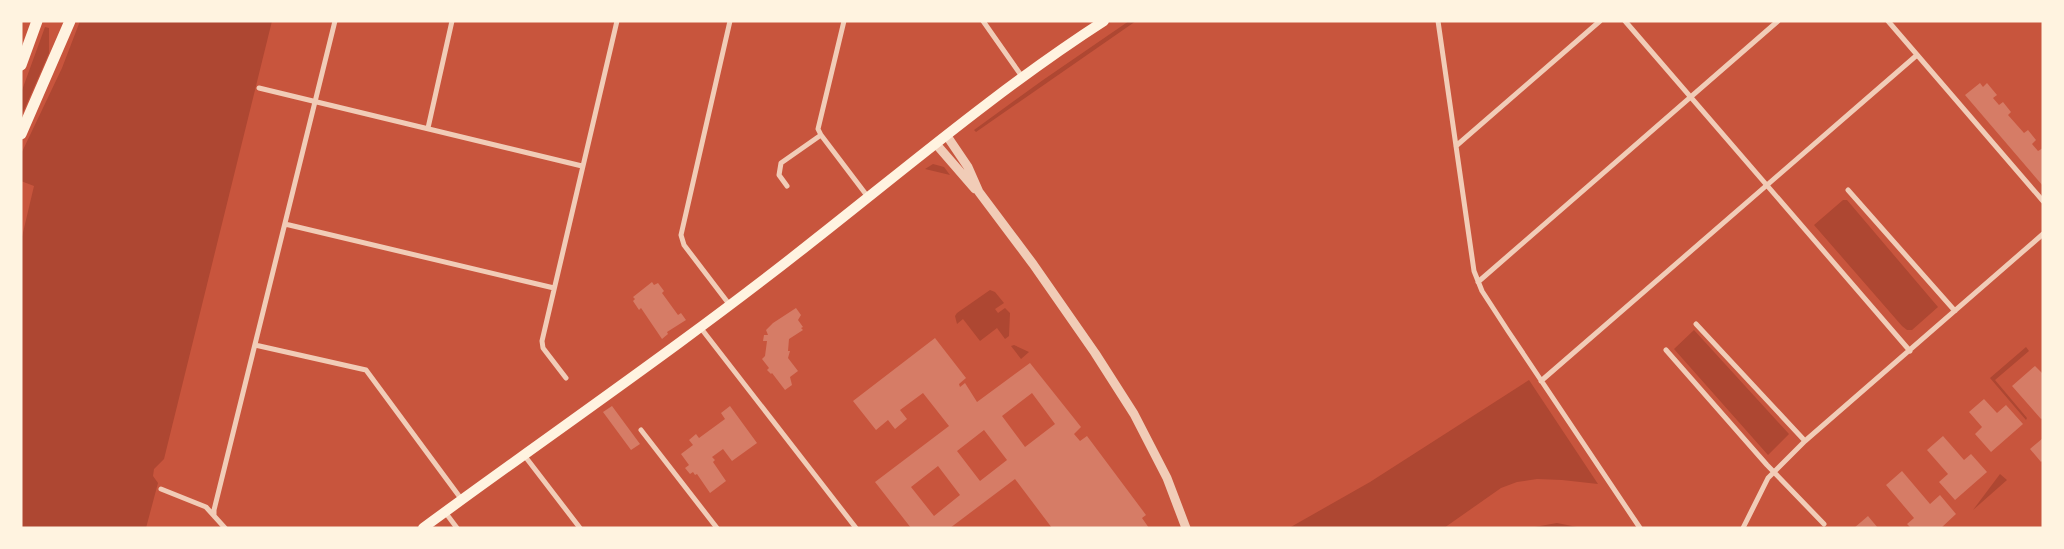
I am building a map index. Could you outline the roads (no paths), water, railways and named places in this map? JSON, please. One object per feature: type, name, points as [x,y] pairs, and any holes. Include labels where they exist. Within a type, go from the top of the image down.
[{"type":"highway","points":[[21,65],[37,21]]},
{"type":"highway","points":[[21,134],[70,21]]},
{"type":"main road","points":[[423,528],[597,403],[808,245],[1023,78],[1104,21]]},
{"type":"street","points":[[214,516],[335,21]]},
{"type":"street","points":[[428,128],[452,21]]},
{"type":"street","points":[[566,378],[542,344],[617,21]]},
{"type":"street","points":[[729,304],[680,236],[730,21]]},
{"type":"street","points":[[844,21],[818,129],[820,135],[868,197]]},
{"type":"street","points":[[983,21],[1023,78]]},
{"type":"street","points":[[1456,146],[1600,21]]},
{"type":"street","points":[[1625,21],[1910,351]]},
{"type":"street","points":[[1478,282],[1778,21]]},
{"type":"street","points":[[1888,21],[2043,201]]},
{"type":"street","points":[[1438,22],[1474,271],[1478,282],[1640,528]]},
{"type":"street","points":[[1541,380],[1916,55]]},
{"type":"street","points":[[259,88],[582,166]]},
{"type":"street","points":[[787,186],[779,175],[781,163],[820,135]]},
{"type":"street","points":[[947,136],[968,167],[979,192]]},
{"type":"street","points":[[936,144],[979,192],[1095,352],[1130,406],[1167,478],[1186,528]]},
{"type":"street","points":[[1848,190],[1956,311]]},
{"type":"street","points":[[285,224],[554,288]]},
{"type":"street","points":[[1743,528],[1764,485],[1805,441],[2043,234]]},
{"type":"street","points":[[1696,324],[1805,441]]},
{"type":"street","points":[[700,326],[856,528]]},
{"type":"street","points":[[255,345],[366,370],[462,500]]},
{"type":"street","points":[[1666,350],[1767,465],[1775,471],[1824,524]]},
{"type":"street","points":[[641,430],[717,528]]},
{"type":"street","points":[[524,455],[580,528]]},
{"type":"street","points":[[160,489],[206,507],[225,528]]},
{"type":"street","points":[[445,511],[457,528]]}]
